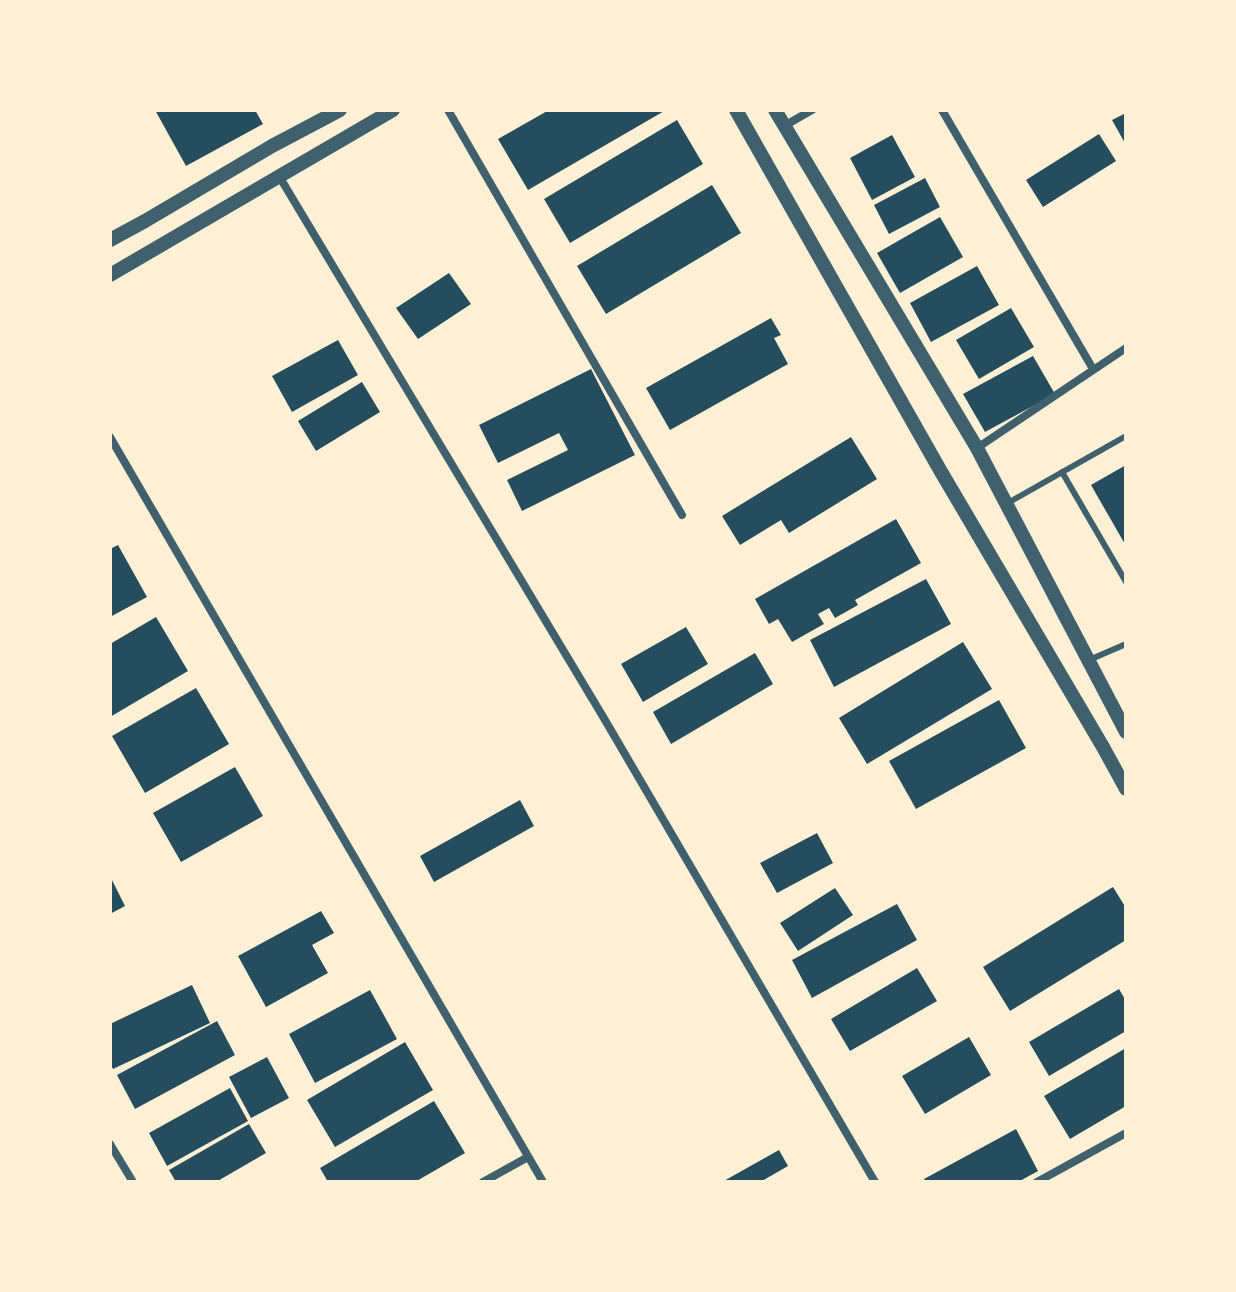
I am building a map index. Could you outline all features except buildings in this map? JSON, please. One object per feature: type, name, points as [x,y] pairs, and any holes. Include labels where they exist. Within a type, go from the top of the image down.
[{"type":"street","points":[[110,240],[340,110]]},
{"type":"street","points":[[110,275],[393,110]]},
{"type":"street","points":[[448,110],[682,515]]},
{"type":"street","points":[[736,110],[940,470],[1124,780]]},
{"type":"street","points":[[775,110],[977,448],[1089,660],[1126,733],[1103,747]]},
{"type":"street","points":[[784,126],[812,110]]},
{"type":"street","points":[[942,110],[1093,369]]},
{"type":"street","points":[[279,176],[597,706],[875,1182]]},
{"type":"street","points":[[977,448],[1126,348]]},
{"type":"street","points":[[110,437],[543,1182]]},
{"type":"street","points":[[1037,1182],[1126,1133]]},
{"type":"street","points":[[110,1144],[133,1182]]},
{"type":"street","points":[[483,1182],[528,1157]]},
{"type":"lane","points":[[1006,504],[1126,436]]},
{"type":"lane","points":[[1062,472],[1126,582]]},
{"type":"lane","points":[[1089,660],[1126,644]]}]
